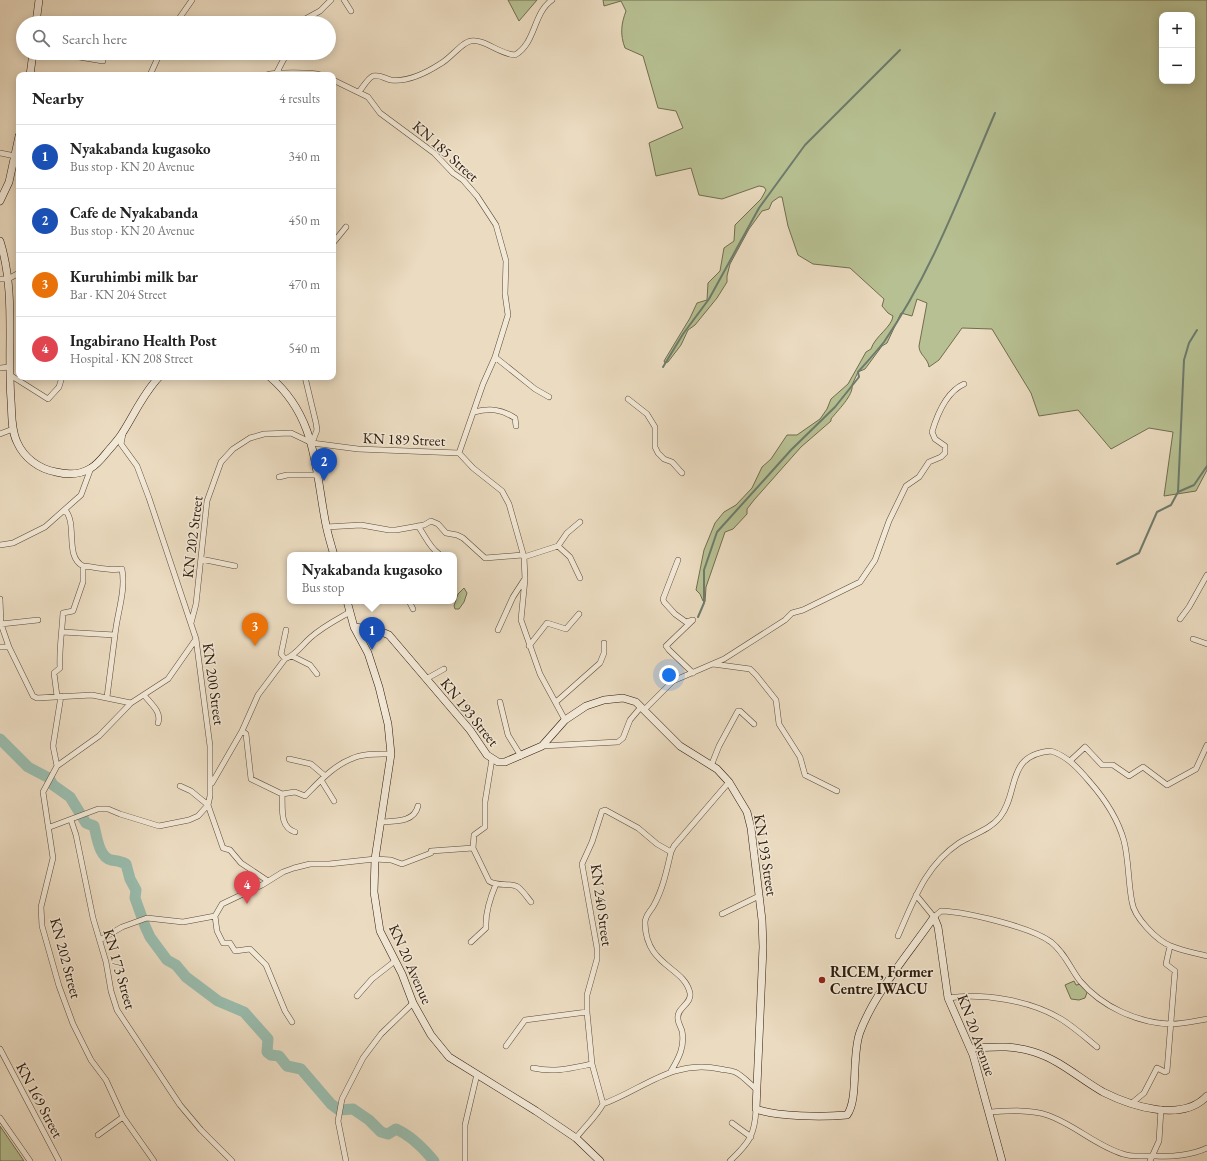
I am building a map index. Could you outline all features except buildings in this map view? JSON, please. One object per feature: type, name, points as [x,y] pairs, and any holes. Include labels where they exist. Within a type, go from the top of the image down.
[{"type":"street","points":[[37,16],[39,0]]},
{"type":"street","points":[[181,16],[192,0]]},
{"type":"street","points":[[311,16],[320,11],[331,0]]},
{"type":"street","points":[[344,0],[351,11]]},
{"type":"street","points":[[359,92],[371,76],[389,80],[400,80],[430,70],[450,58],[464,44],[470,41],[479,41],[500,52],[515,55],[525,47],[542,12],[552,0]]},
{"type":"street","points":[[30,72],[32,60]]},
{"type":"street","points":[[97,60],[103,61]]},
{"type":"street","points":[[151,72],[157,60]]},
{"type":"street","points":[[277,72],[283,60]]},
{"type":"street","name":"KN 185 Street","points":[[336,81],[368,97],[380,113],[434,153],[463,180],[477,196],[496,225],[506,261],[504,294],[508,315],[495,357],[459,453]]},
{"type":"street","points":[[0,153],[16,158],[9,182],[0,201]]},
{"type":"street","points":[[336,239],[346,227]]},
{"type":"street","points":[[0,241],[8,279],[9,368],[13,429],[17,441],[24,453],[35,464],[49,471],[64,474],[77,474],[91,468],[101,460],[123,433],[144,394],[156,380]]},
{"type":"street","points":[[0,278],[8,279],[16,275]]},
{"type":"street","points":[[495,357],[535,389],[549,397]]},
{"type":"street","points":[[0,368],[9,368]]},
{"type":"street","points":[[10,376],[16,380]]},
{"type":"street","points":[[17,380],[48,399],[60,387],[61,380]]},
{"type":"street","points":[[273,380],[289,395],[302,416],[312,443],[326,527],[333,552]]},
{"type":"street","points":[[307,380],[317,430],[312,443]]},
{"type":"street","points":[[542,746],[618,742],[623,738],[630,720],[673,681],[713,664],[785,620],[792,613],[803,610],[860,582],[875,560],[889,521],[906,486],[919,477],[929,462],[941,457],[945,453],[945,446],[936,439],[932,432],[934,424],[948,397],[959,386],[964,384]]},
{"type":"street","points":[[628,399],[647,414],[655,427],[655,447],[658,453],[664,459],[672,462],[682,473]]},
{"type":"street","points":[[474,412],[483,410],[501,410],[515,418],[516,426]]},
{"type":"street","points":[[0,434],[13,429]]},
{"type":"street","name":"KN 200 Street","points":[[123,433],[121,444],[137,466],[196,639],[210,746],[212,784],[208,805]]},
{"type":"street","name":"KN 202 Street","points":[[191,623],[196,604],[207,501],[221,462],[233,449],[250,438],[271,434],[291,433],[312,443]]},
{"type":"street","name":"KN 189 Street","points":[[312,443],[358,449],[459,453],[473,468],[502,491],[509,504],[523,556],[525,579],[521,620],[540,674],[565,720]]},
{"type":"street","points":[[0,545],[13,543],[45,527],[81,495],[91,468]]},
{"type":"street","points":[[279,478],[287,475],[318,475]]},
{"type":"street","points":[[65,510],[70,518],[72,529],[71,540],[76,560],[83,566],[110,570],[122,569],[122,603],[118,610],[107,697]]},
{"type":"street","points":[[326,527],[360,525],[388,530],[424,525],[431,520],[438,524],[444,532],[463,538],[484,558],[523,556],[558,546],[567,533],[580,522]]},
{"type":"street","points":[[418,526],[428,538],[434,551],[436,552]]},
{"type":"street","points":[[558,546],[570,557],[580,578]]},
{"type":"street","points":[[201,559],[235,566]]},
{"type":"street","points":[[678,560],[663,599],[681,620],[686,622],[693,620],[666,646],[668,650],[693,673]]},
{"type":"street","points":[[57,766],[52,746],[59,696],[54,673],[60,668],[59,650],[63,613],[73,611],[83,582],[83,566]]},
{"type":"street","points":[[1180,619],[1189,607],[1207,575]]},
{"type":"street","points":[[498,630],[514,597],[525,579]]},
{"type":"street","points":[[0,599],[1,624],[8,647],[33,696],[37,698],[92,695],[131,703]]},
{"type":"street","name":"KN 20 Avenue","points":[[348,604],[354,627],[368,653],[379,687],[388,724],[391,754],[375,859],[374,892],[380,931],[402,974],[413,1003],[431,1035],[449,1057],[576,1138],[600,1161]]},
{"type":"street","points":[[410,604],[413,609]]},
{"type":"street","points":[[212,784],[242,731],[258,695],[285,658],[292,656],[310,638],[329,624],[350,612]]},
{"type":"street","points":[[529,646],[547,623],[566,629],[579,614]]},
{"type":"street","points":[[1,624],[38,620]]},
{"type":"street","name":"KN 193 Street","points":[[354,627],[377,630],[389,634],[415,663],[426,679],[470,730],[492,759],[505,762],[521,756],[542,746],[565,720],[586,706],[604,700],[623,698],[636,702],[680,746],[711,766],[729,782],[747,812],[752,828],[759,896],[763,947],[756,1109]]},
{"type":"street","points":[[285,658],[281,654],[281,646],[286,630]]},
{"type":"street","points":[[62,632],[116,635]]},
{"type":"street","name":"KN 202 Street","points":[[154,1161],[123,1117],[106,1080],[91,1060],[72,1024],[59,986],[42,926],[41,907],[53,858],[50,827],[43,792],[57,766],[99,736],[131,703],[174,672],[196,639]]},
{"type":"street","points":[[1194,639],[1207,644]]},
{"type":"street","points":[[556,702],[600,663],[604,653],[604,643]]},
{"type":"street","points":[[0,647],[8,647]]},
{"type":"street","points":[[292,656],[310,665],[318,674]]},
{"type":"street","points":[[713,664],[750,669],[756,675],[776,700],[778,724],[800,758],[805,774],[837,791]]},
{"type":"street","points":[[426,679],[444,669]]},
{"type":"street","points":[[144,695],[159,714],[160,718],[158,723]]},
{"type":"street","points":[[500,702],[508,735],[521,756]]},
{"type":"street","points":[[711,766],[719,746],[738,711],[740,711],[754,724]]},
{"type":"street","points":[[242,731],[246,734],[248,744],[251,779],[282,794],[295,792],[305,796],[323,778],[351,758],[391,754]]},
{"type":"street","points":[[1070,761],[1085,747],[1102,765],[1113,765],[1129,776],[1143,767],[1167,784],[1196,769],[1207,745]]},
{"type":"street","points":[[898,936],[916,895],[932,867],[959,843],[985,828],[1000,817],[1008,801],[1021,763],[1028,758],[1051,751],[1070,761],[1096,789],[1120,828],[1129,868],[1133,908],[1140,920],[1170,946],[1207,956]]},
{"type":"street","points":[[288,759],[311,764],[323,778],[334,801]]},
{"type":"street","points":[[492,759],[485,802],[485,827],[474,835],[473,848],[488,881],[519,888],[532,902]]},
{"type":"street","points":[[671,1071],[678,1060],[683,1038],[678,1019],[679,1011],[689,1000],[690,994],[688,988],[678,975],[663,964],[652,951],[646,934],[645,922],[660,891],[674,846],[711,801],[729,782]]},
{"type":"street","points":[[180,786],[191,791],[208,805],[223,848],[230,850],[241,864],[268,881]]},
{"type":"street","points":[[282,794],[284,824],[289,830],[295,832]]},
{"type":"street","points":[[50,827],[98,809],[108,809],[159,826],[189,820],[198,816],[208,805]]},
{"type":"street","points":[[380,822],[399,821],[412,818],[416,813],[418,806]]},
{"type":"street","name":"KN 240 Street","points":[[603,1104],[592,1064],[587,1012],[587,995],[595,967],[597,948],[582,864],[592,842],[602,811],[605,810],[638,828],[657,844],[671,852]]},
{"type":"street","name":"KN 173 Street","points":[[71,820],[76,835],[93,918],[100,940],[117,1010],[180,1105],[200,1130],[232,1161]]},
{"type":"street","points":[[292,1022],[282,1006],[266,966],[250,949],[235,951],[230,943],[223,943],[217,932],[215,916],[222,904],[268,881],[282,872],[310,864],[329,864],[375,859],[391,860],[402,864],[431,854],[431,851],[473,848]]},
{"type":"street","points":[[471,942],[486,928],[485,918],[490,896],[496,884]]},
{"type":"street","points":[[916,895],[934,917]]},
{"type":"street","points":[[722,914],[759,896]]},
{"type":"street","points":[[730,1161],[751,1138],[755,1127],[756,1109],[764,1112],[780,1114],[847,1116],[853,1099],[855,1050],[859,1034],[869,1010],[934,917],[941,911],[956,912],[988,919],[1038,935],[1051,942],[1069,963],[1079,979],[1097,997],[1129,1015],[1151,1022],[1172,1024],[1207,1019]]},
{"type":"street","points":[[100,940],[122,927],[147,918],[183,922],[215,916]]},
{"type":"street","name":"KN 20 Avenue","points":[[934,917],[938,926],[948,998],[971,1048],[990,1112],[1002,1161]]},
{"type":"street","points":[[1132,1103],[1144,1093],[1157,1068],[1165,1072],[1167,1071],[1172,1024],[1172,992],[1175,971],[1166,964],[1170,946]]},
{"type":"street","points":[[357,996],[372,979],[395,961]]},
{"type":"street","points":[[948,998],[961,996],[1010,1000],[1060,1018],[1097,1047]]},
{"type":"street","points":[[346,1161],[340,1135],[339,1110],[342,1099],[363,1058],[376,1040],[413,1003]]},
{"type":"street","points":[[506,1046],[525,1020],[587,1012]]},
{"type":"street","points":[[971,1048],[1006,1046],[1035,1052],[1053,1060],[1102,1091],[1132,1103],[1161,1109],[1185,1109],[1207,1096]]},
{"type":"street","name":"KN 169 Street","points":[[0,1049],[59,1161]]},
{"type":"street","points":[[533,1068],[546,1071],[557,1071],[592,1064]]},
{"type":"street","points":[[576,1138],[586,1125],[596,1116],[603,1104],[622,1097],[642,1084],[671,1071],[703,1065],[735,1072],[756,1090]]},
{"type":"street","points":[[465,1161],[465,1124],[477,1074]]},
{"type":"street","points":[[1150,1161],[1159,1141],[1161,1109]]},
{"type":"street","points":[[990,1112],[1046,1115],[1061,1121],[1124,1155],[1142,1157],[1153,1155],[1165,1156],[1197,1153],[1207,1149]]},
{"type":"street","points":[[98,1135],[115,1125],[123,1117]]},
{"type":"street","points":[[0,1118],[30,1161]]},
{"type":"street","points":[[732,1123],[751,1138]]},
{"type":"green space","points":[[508,0],[537,0],[519,21]]},
{"type":"green space","points":[[603,0],[1207,0],[1207,470],[1196,491],[1164,496],[1173,432],[1149,428],[1111,449],[1078,410],[1039,416],[1031,393],[992,329],[962,328],[939,360],[929,367],[919,349],[927,303],[917,299],[912,316],[901,313],[887,343],[882,346],[865,369],[858,372],[850,393],[831,421],[801,447],[754,500],[747,509],[747,514],[733,529],[725,532],[706,587],[705,602],[703,601],[700,594],[696,590],[704,550],[715,523],[724,512],[736,505],[752,488],[762,467],[771,459],[787,435],[797,435],[820,419],[827,409],[831,399],[848,384],[866,352],[871,349],[876,340],[890,324],[893,316],[882,306],[884,299],[850,268],[813,264],[798,255],[788,226],[782,197],[779,197],[772,202],[769,209],[762,211],[749,229],[730,264],[727,282],[717,298],[695,325],[688,330],[681,345],[668,362],[665,363],[664,361],[690,318],[697,303],[707,300],[708,283],[720,271],[724,248],[734,241],[735,225],[761,199],[766,190],[764,187],[759,186],[722,199],[699,195],[691,168],[656,176],[649,143],[683,128],[676,111],[658,108],[643,56],[625,48],[622,39],[622,30],[626,11],[621,1],[604,6]]},
{"type":"green space","points":[[464,588],[467,593],[464,602],[459,609],[455,609],[454,606],[455,604],[457,604],[458,594]]},
{"type":"green space","points":[[1074,981],[1076,985],[1082,984],[1088,990],[1085,998],[1079,1000],[1071,999],[1065,985]]},
{"type":"green space","points":[[0,1126],[24,1161],[0,1161]]},
{"type":"waterway","points":[[663,367],[683,334],[709,299],[759,208],[805,145],[900,50]]},
{"type":"waterway","points":[[698,617],[704,603],[704,570],[717,532],[791,450],[835,407],[859,377],[858,372],[884,342],[917,288],[932,259],[995,113]]},
{"type":"waterway","points":[[1178,492],[1184,360],[1189,343],[1197,330]]},
{"type":"waterway","points":[[1117,564],[1139,553],[1157,512],[1171,505],[1178,492],[1194,485],[1207,466]]},
{"type":"waterway","points":[[0,739],[28,767],[49,778],[53,785],[70,797],[86,823],[94,826],[101,851],[107,858],[126,864],[130,879],[136,890],[135,898],[145,926],[150,937],[167,960],[176,965],[186,977],[218,1001],[244,1012],[268,1039],[267,1052],[271,1055],[279,1056],[287,1066],[301,1069],[331,1104],[339,1110],[353,1109],[369,1120],[381,1132],[388,1134],[396,1129],[416,1143],[434,1161]]},
{"type":"place","name":"Cafe de Nyakabanda","points":[[324,481]]},
{"type":"place","name":"Kuruhimbi milk bar","points":[[255,646]]},
{"type":"place","name":"Nyakabanda kugasoko","points":[[372,650]]},
{"type":"place","name":"Ingabirano Health Post","points":[[247,904]]},
{"type":"place","name":"RICEM, Former Centre IWACU","points":[[822,980]]}]
